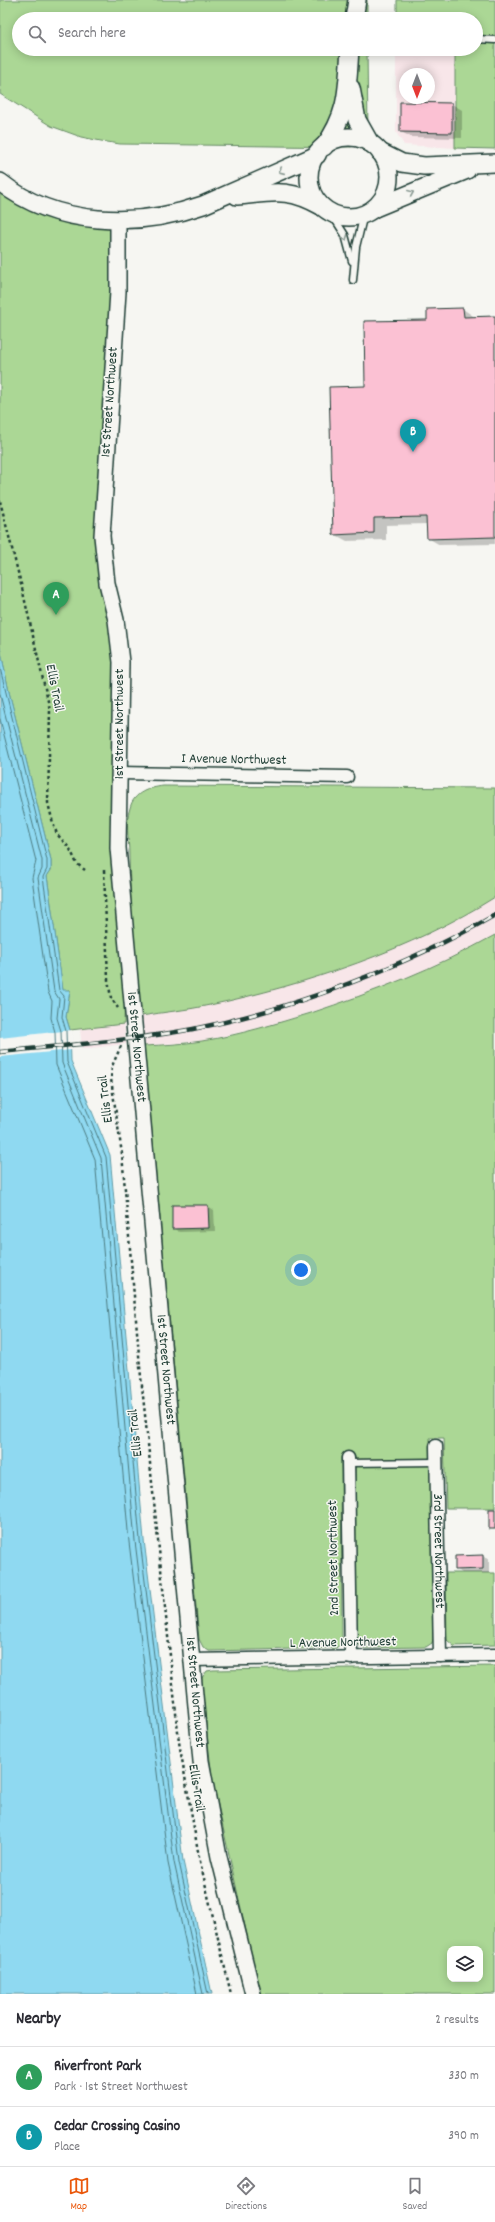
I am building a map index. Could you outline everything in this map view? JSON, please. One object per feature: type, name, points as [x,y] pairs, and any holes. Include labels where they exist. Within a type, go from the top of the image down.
[{"type":"main road","points":[[355,12],[357,0]]},
{"type":"main road","points":[[326,209],[314,196],[310,184],[310,172],[341,118],[349,82],[350,56]]},
{"type":"main road","points":[[349,82],[357,120],[387,163],[390,177],[388,191],[381,203],[369,211]]},
{"type":"main road","points":[[0,182],[40,205],[82,218],[118,220],[154,217],[184,211],[221,197],[321,151],[343,138],[357,138],[402,163],[424,166],[488,163]]},
{"type":"main road","points":[[221,197],[286,192],[303,196],[344,217],[369,211],[488,163]]},
{"type":"street","name":"1st Street Northwest","points":[[118,220],[118,292],[102,536],[107,583],[116,620],[121,662],[118,848],[119,870],[201,1761],[219,1857],[253,1994]]},
{"type":"street","name":"I Avenue Northwest","points":[[120,773],[347,776]]},
{"type":"street","name":"3rd Street Northwest","points":[[436,1446],[440,1656]]},
{"type":"street","name":"2nd Street Northwest","points":[[348,1461],[351,1658]]},
{"type":"street","name":"L Avenue Northwest","points":[[192,1660],[495,1655]]},
{"type":"lane","points":[[483,40],[495,40]]},
{"type":"lane","points":[[326,209],[345,235],[353,266],[353,280]]},
{"type":"lane","points":[[353,266],[369,211]]},
{"type":"lane","points":[[348,1461],[436,1462]]},
{"type":"path","name":"Ellis Trail","points":[[0,501],[50,710],[48,803],[56,834],[70,849],[76,864],[85,870]]},
{"type":"path","points":[[104,870],[109,990],[113,1004],[120,1012]]},
{"type":"path","name":"Ellis Trail","points":[[123,1042],[112,1066],[111,1080],[122,1154],[140,1367],[178,1734],[199,1857],[231,1994]]},
{"type":"shaded area","points":[[396,56],[455,56],[455,148],[404,145],[396,132]]},
{"type":"shaded area","points":[[495,897],[495,935],[464,952],[410,977],[337,1004],[268,1026],[202,1041],[144,1046],[141,1016],[210,1005],[336,971],[413,940]]},
{"type":"shaded area","points":[[124,1024],[126,1044],[82,1049],[80,1029]]},
{"type":"green space","points":[[0,0],[367,0],[367,12],[12,12],[12,56],[367,56],[368,133],[365,140],[351,147],[120,144],[81,137],[51,126],[0,94]]},
{"type":"green space","points":[[397,0],[495,0],[495,149],[455,148],[455,56],[483,56],[483,12],[397,12]]},
{"type":"green space","points":[[0,182],[40,205],[118,220],[103,499],[120,660],[126,948],[124,1024],[70,1030],[66,1017],[70,990],[63,991],[47,876],[51,870],[51,860],[9,692],[0,647]]},
{"type":"green space","points":[[163,786],[495,788],[495,897],[463,916],[394,949],[320,976],[246,997],[210,1005],[141,1016],[132,915],[128,819],[132,803],[135,798],[147,790]]},
{"type":"green space","points":[[495,935],[495,1508],[446,1508],[444,1438],[430,1438],[432,1643],[426,1647],[364,1648],[360,1646],[356,1638],[355,1456],[341,1456],[342,1643],[336,1648],[209,1651],[203,1647],[199,1639],[144,1046],[188,1043],[216,1039],[311,1013],[358,997],[427,969]]},
{"type":"green space","points":[[446,1573],[495,1573],[495,1645],[454,1646],[447,1640]]},
{"type":"green space","points":[[495,1666],[495,1994],[260,1994],[212,1778],[201,1679],[207,1671]]},
{"type":"water","points":[[0,647],[9,692],[51,860],[51,870],[47,876],[63,990],[70,990],[66,1017],[70,1030],[71,1061],[110,1155],[144,1540],[183,1861],[212,1994],[0,1994]]},
{"type":"pier","points":[[72,1030],[72,1050],[0,1057],[0,1038]]},
{"type":"building","points":[[452,103],[452,133],[400,132],[400,104]]},
{"type":"building","points":[[463,308],[464,317],[495,316],[495,537],[427,539],[426,517],[374,518],[374,533],[333,535],[329,387],[365,386],[364,321],[427,320],[427,309]]},
{"type":"building","points":[[172,1205],[208,1205],[209,1228],[172,1229]]},
{"type":"building","points":[[489,1509],[495,1509],[495,1529],[489,1529]]},
{"type":"building","points":[[483,1555],[483,1569],[455,1570],[455,1556]]},
{"type":"railway","points":[[0,1052],[121,1040],[169,1033],[193,1029],[270,1010],[309,998],[387,968],[461,934],[495,915]]},
{"type":"place","name":"Cedar Crossing Casino","points":[[413,452]]},
{"type":"place","name":"Riverfront Park","points":[[56,615]]}]
